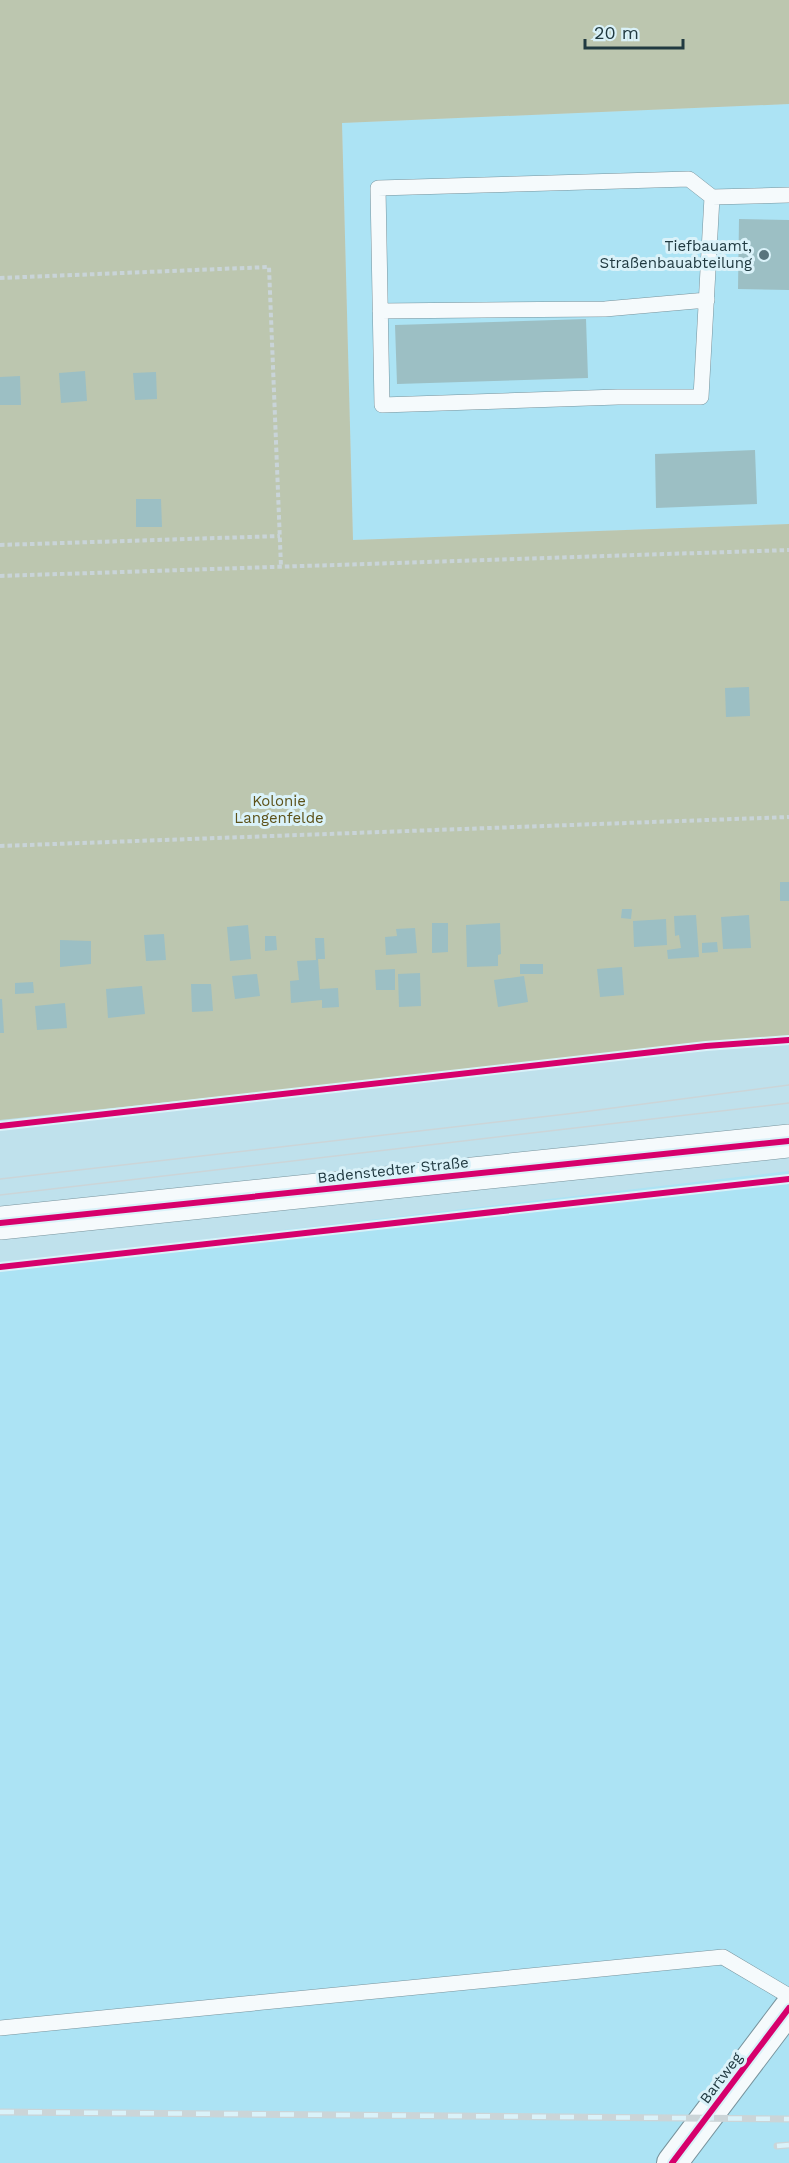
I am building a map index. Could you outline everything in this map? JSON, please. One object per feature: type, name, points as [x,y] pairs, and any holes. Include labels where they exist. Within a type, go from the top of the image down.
[{"type":"street","name":"Badenstedter Straße","points":[[0,1223],[789,1141]]},
{"type":"street","name":"Bartweg","points":[[672,2163],[789,2008]]},
{"type":"lane","points":[[712,197],[701,397],[618,397],[382,405],[378,188],[689,179],[712,197],[789,195]]},
{"type":"lane","points":[[380,311],[605,309],[707,300]]},
{"type":"lane","points":[[0,2028],[723,1958],[789,1996]]},
{"type":"path","points":[[0,278],[269,267],[281,567]]},
{"type":"path","points":[[21,277],[51,276]]},
{"type":"path","points":[[0,545],[280,536]]},
{"type":"path","points":[[0,576],[789,550]]},
{"type":"path","points":[[0,846],[789,817]]},
{"type":"shaded area","points":[[789,104],[789,524],[353,540],[342,123]]},
{"type":"shaded area","points":[[789,1171],[789,2163],[0,2163],[0,1263]]},
{"type":"green space","name":"Kolonie Langenfelde","points":[[0,0],[789,0],[789,104],[342,123],[353,540],[789,524],[789,1036],[0,1120]]},
{"type":"building","name":"Tiefbauamt, Straßenbauabteilung","points":[[739,219],[789,220],[789,290],[738,289]]},
{"type":"building","points":[[586,319],[588,378],[397,384],[395,325]]},
{"type":"building","points":[[85,371],[87,401],[61,403],[59,373]]},
{"type":"building","points":[[156,372],[157,399],[135,400],[133,373]]},
{"type":"building","points":[[20,376],[21,405],[0,405],[0,377]]},
{"type":"building","points":[[755,450],[757,504],[656,508],[655,454]]},
{"type":"building","points":[[136,499],[161,499],[162,527],[136,527]]},
{"type":"building","points":[[749,687],[750,716],[726,717],[725,688]]},
{"type":"building","points":[[780,882],[789,882],[789,901],[780,901]]},
{"type":"building","points":[[622,909],[632,909],[631,919],[621,918]]},
{"type":"building","points":[[696,915],[699,957],[668,959],[667,950],[681,948],[679,935],[675,936],[674,916]]},
{"type":"building","points":[[749,915],[751,948],[723,949],[721,917]]},
{"type":"building","points":[[666,919],[667,945],[634,947],[633,921]]},
{"type":"building","points":[[432,923],[448,923],[448,952],[432,953]]},
{"type":"building","points":[[500,923],[501,954],[498,955],[498,966],[467,967],[466,925]]},
{"type":"building","points":[[248,925],[251,959],[230,961],[227,927]]},
{"type":"building","points":[[415,928],[417,953],[386,955],[385,937],[397,936],[396,929]]},
{"type":"building","points":[[164,934],[166,960],[146,961],[144,935]]},
{"type":"building","points":[[265,936],[276,936],[277,950],[265,951]]},
{"type":"building","points":[[315,938],[324,938],[325,959],[318,959],[320,989],[338,988],[339,1007],[322,1008],[322,1000],[291,1003],[290,981],[299,980],[297,961],[316,960]]},
{"type":"building","points":[[60,940],[91,941],[91,964],[60,967]]},
{"type":"building","points":[[717,942],[718,952],[702,953],[702,943]]},
{"type":"building","points":[[520,964],[543,964],[543,974],[520,974]]},
{"type":"building","points":[[622,967],[624,995],[600,997],[597,969]]},
{"type":"building","points":[[395,969],[395,990],[376,990],[375,970]]},
{"type":"building","points":[[420,973],[421,1006],[399,1007],[398,974]]},
{"type":"building","points":[[257,974],[260,996],[235,999],[232,976]]},
{"type":"building","points":[[524,976],[528,1002],[498,1007],[494,980]]},
{"type":"building","points":[[33,982],[34,993],[15,994],[15,983]]},
{"type":"building","points":[[191,984],[211,984],[213,1011],[192,1012]]},
{"type":"building","points":[[142,986],[145,1014],[108,1018],[106,989]]},
{"type":"building","points":[[0,999],[2,999],[4,1033],[0,1033]]},
{"type":"building","points":[[65,1003],[67,1028],[37,1030],[35,1006]]},
{"type":"tram line","points":[[0,1179],[567,1114],[789,1085]]},
{"type":"tram line","points":[[0,1195],[789,1103]]},
{"type":"railway","points":[[0,2112],[789,2119]]},
{"type":"railway","points":[[777,2146],[789,2145]]},
{"type":"cycle path","points":[[0,1126],[706,1046],[789,1040]]},
{"type":"cycle path","points":[[0,1223],[789,1141]]},
{"type":"cycle path","points":[[0,1267],[789,1179]]},
{"type":"cycle path","points":[[672,2163],[789,2008]]},
{"type":"place","name":"Tiefbauamt, Straßenbauabteilung","points":[[764,255]]}]
